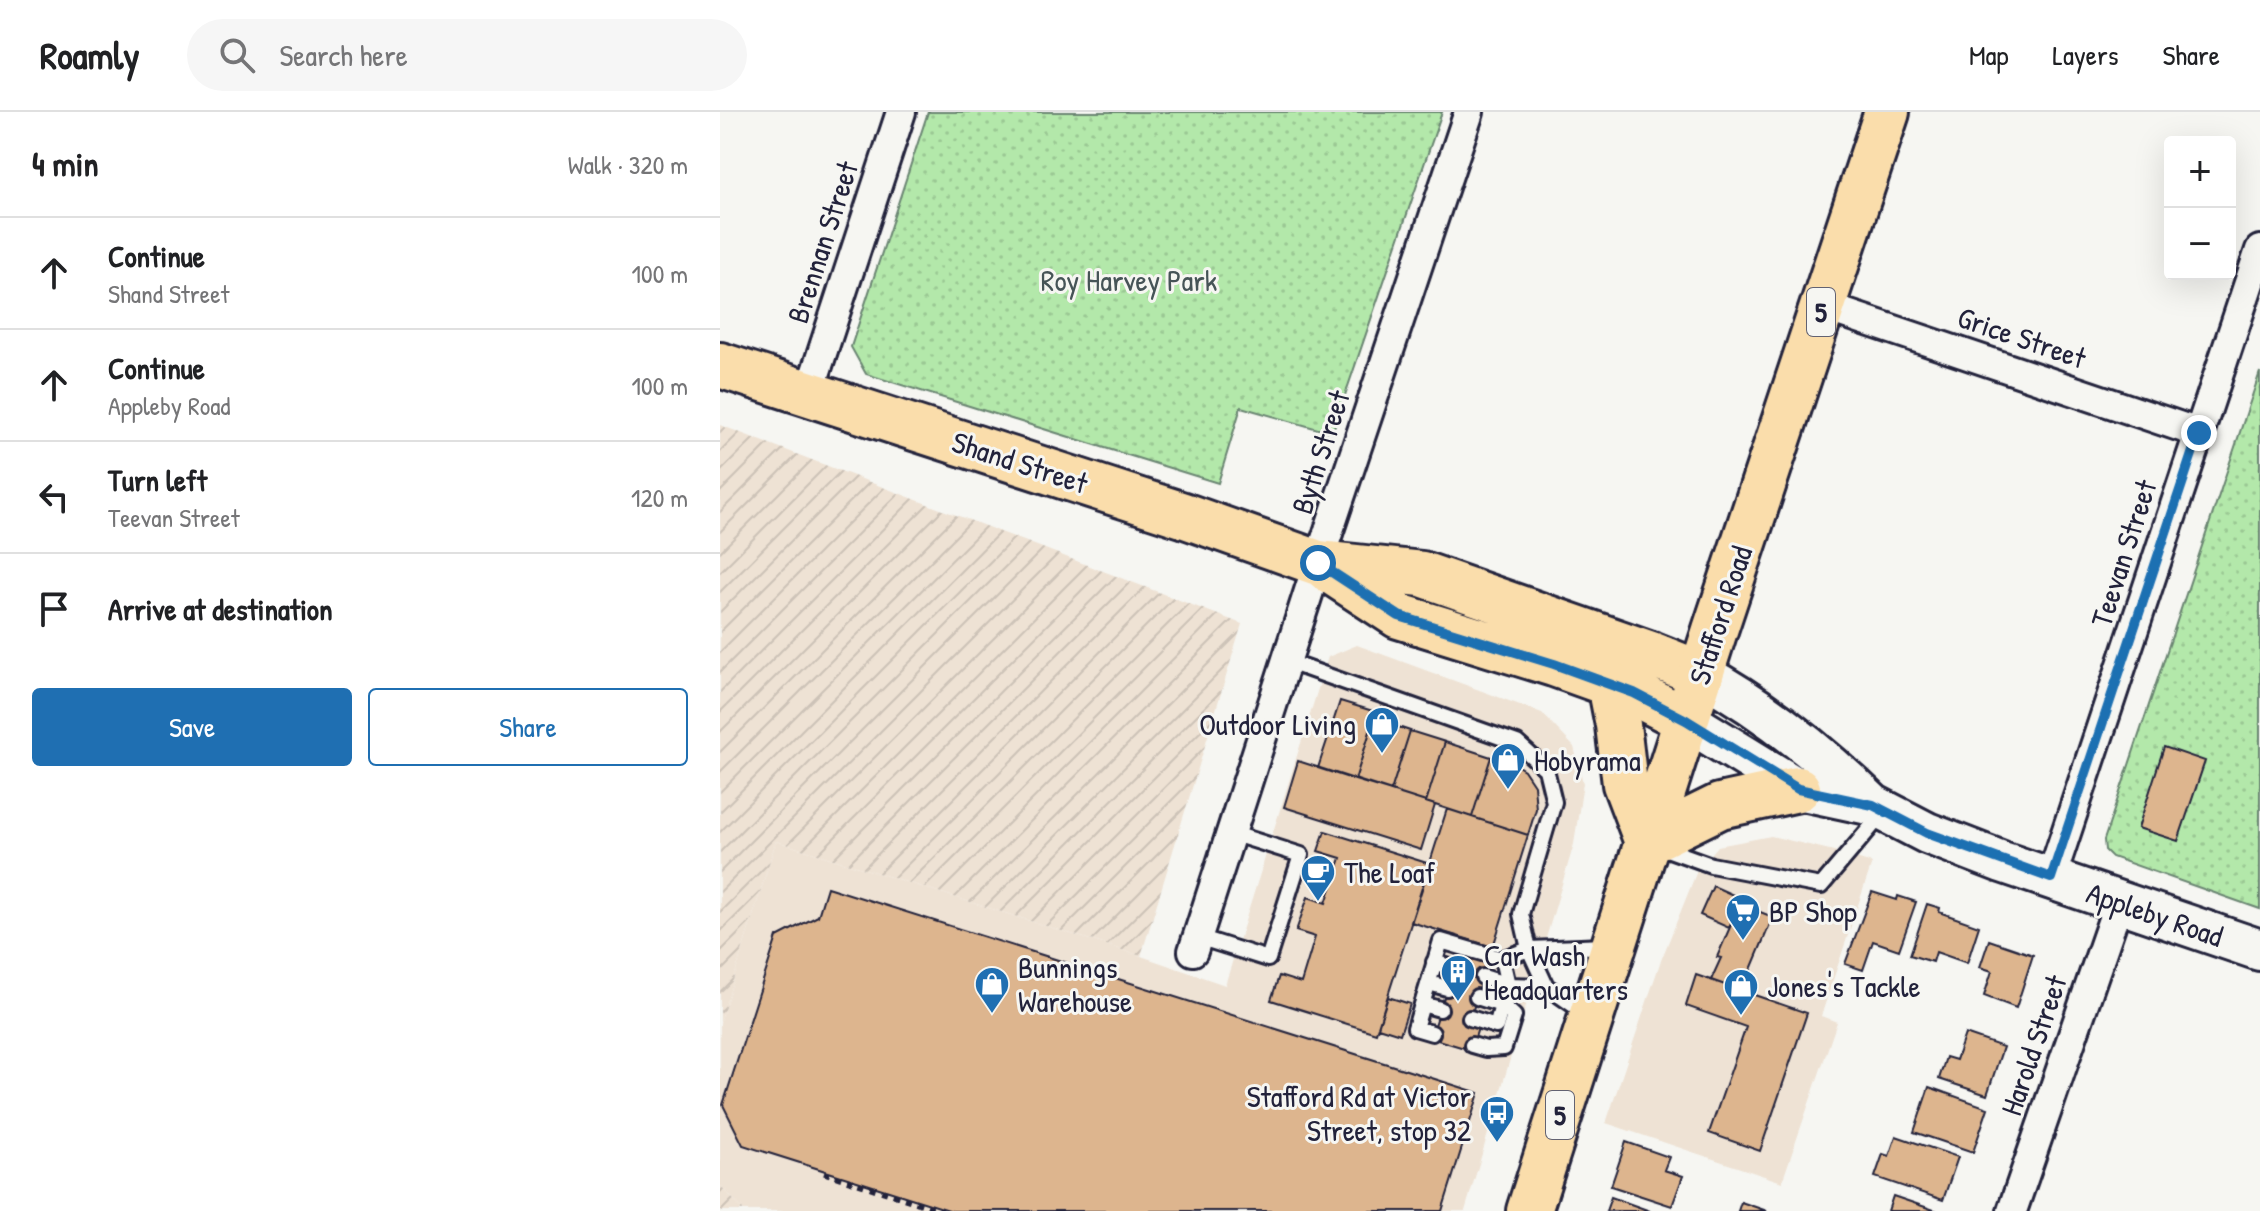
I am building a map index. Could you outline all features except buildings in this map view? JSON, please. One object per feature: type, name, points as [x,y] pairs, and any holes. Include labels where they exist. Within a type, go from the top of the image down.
[{"type":"main road","name":"Stafford Road","points":[[1529,1211],[1686,720],[1887,112]]},
{"type":"main road","name":"Shand Street","points":[[720,365],[1183,515],[1318,563],[1422,574],[1701,674]]},
{"type":"main road","name":"Shand Street","points":[[1318,563],[1399,616],[1610,684],[1686,720]]},
{"type":"main road","name":"Appleby Road","points":[[1701,674],[1744,698],[1829,762],[1879,808]]},
{"type":"main road","points":[[1610,684],[1625,784],[1647,842],[1720,806],[1798,789]]},
{"type":"main road","name":"Appleby Road","points":[[1686,720],[1798,789],[1879,808],[1927,833],[2260,950]]},
{"type":"street","name":"Brennan Street","points":[[809,393],[901,112]]},
{"type":"street","name":"Byth Street","points":[[1195,944],[1469,112]]},
{"type":"street","name":"Teevan Street","points":[[2051,878],[2260,250]]},
{"type":"street","name":"Grice Street","points":[[1823,306],[2199,433]]},
{"type":"street","name":"Harold Street","points":[[2012,1211],[2119,902]]},
{"type":"lane","points":[[1286,661],[1517,743],[1546,769],[1554,802],[1521,914],[1529,949],[1546,986],[1592,1018]]},
{"type":"lane","points":[[1647,842],[1711,865],[1821,886],[1879,808]]},
{"type":"lane","points":[[1195,944],[1268,959],[1301,855],[1231,833]]},
{"type":"lane","points":[[1432,1033],[1415,1028],[1441,941],[1502,959],[1529,949],[1615,945]]},
{"type":"lane","points":[[1470,1018],[1496,1026],[1508,985],[1502,959]]},
{"type":"lane","points":[[1434,962],[1453,968]]},
{"type":"lane","points":[[1483,977],[1508,985],[1546,986]]},
{"type":"lane","points":[[1429,983],[1447,988]]},
{"type":"lane","points":[[1472,1045],[1486,1049],[1504,1048],[1514,1016],[1502,1005],[1477,997]]},
{"type":"lane","points":[[1422,1004],[1440,1009]]},
{"type":"path","points":[[824,1173],[942,1211]]},
{"type":"shaded area","points":[[720,425],[1242,624],[1141,956],[776,841],[720,1023]]},
{"type":"shaded area","points":[[1357,645],[1542,713],[1574,747],[1583,783],[1574,844],[1465,1211],[744,1211],[720,1185],[720,1023],[776,841],[1225,985],[1328,657]]},
{"type":"shaded area","points":[[1771,836],[1872,863],[1821,1016],[1837,1022],[1782,1182],[1606,1123],[1660,963],[1697,871],[1718,846]]},
{"type":"shaded area","points":[[720,1185],[744,1211],[720,1211]]},
{"type":"green space","name":"Roy Harvey Park","points":[[928,112],[1442,112],[1332,433],[1241,407],[1218,483],[866,374],[851,347]]},
{"type":"green space","points":[[2260,372],[2260,909],[2112,857],[2105,850],[2104,840]]},
{"type":"place","name":"Outdoor Living","points":[[1382,755]]},
{"type":"place","name":"Hobyrama","points":[[1508,791]]},
{"type":"place","name":"The Loaf","points":[[1318,903]]},
{"type":"place","name":"BP Shop","points":[[1743,942]]},
{"type":"place","name":"Car Wash Headquarters","points":[[1458,1003]]},
{"type":"place","name":"Bunnings Warehouse","points":[[992,1015]]},
{"type":"place","name":"Jones's Tackle","points":[[1741,1017]]},
{"type":"place","name":"Stafford Rd at Victor Street, stop 32","points":[[1497,1144]]},
{"type":"route","points":[[1318,563],[1399,616],[1554,664],[1634,693],[1686,720],[1798,789],[1873,805],[1927,833],[2051,878],[2199,433]]}]
